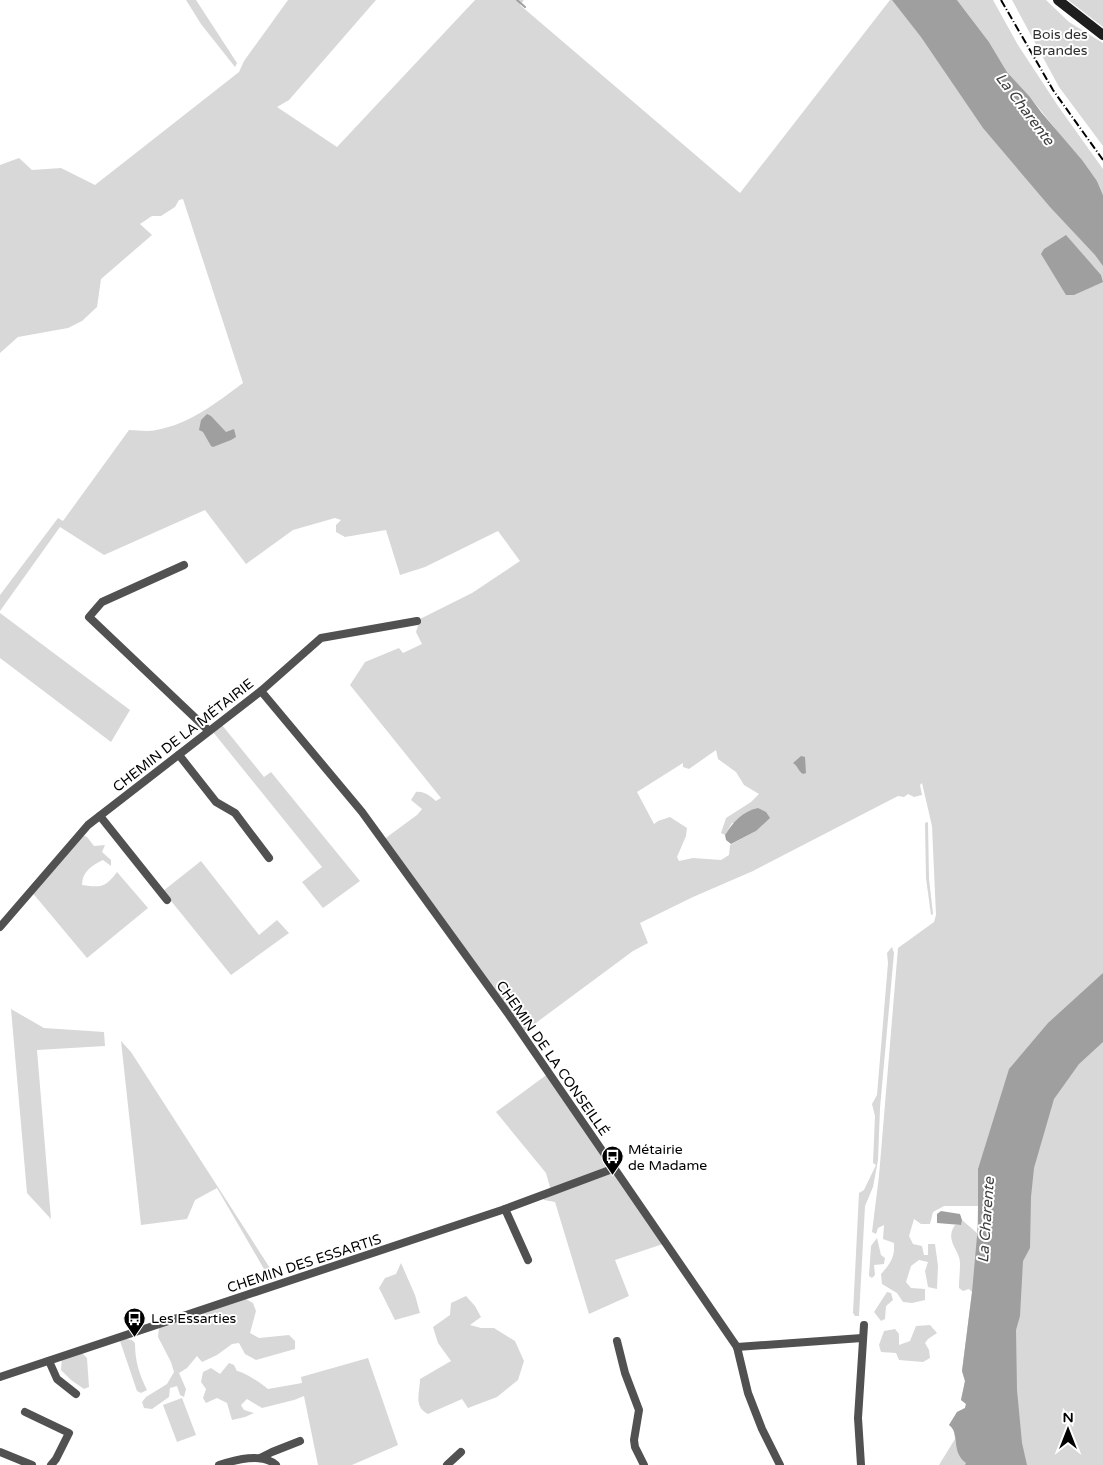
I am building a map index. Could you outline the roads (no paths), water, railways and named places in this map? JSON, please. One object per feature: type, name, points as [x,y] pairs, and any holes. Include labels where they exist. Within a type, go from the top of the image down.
[{"type":"main road","points":[[1058,0],[1103,35]]},
{"type":"street","points":[[184,565],[102,602],[89,617],[209,731]]},
{"type":"street","name":"CHEMIN DE LA MÉTAIRIE","points":[[0,927],[88,825],[261,691],[321,638],[416,621]]},
{"type":"street","name":"CHEMIN DE LA CONSEILLÉ","points":[[261,691],[362,812],[509,1014],[738,1347]]},
{"type":"street","points":[[179,755],[216,802],[235,813],[269,858]]},
{"type":"street","points":[[100,816],[167,900]]},
{"type":"street","name":"CHEMIN DES ESSARTIS","points":[[0,1377],[505,1209],[615,1168]]},
{"type":"street","points":[[505,1209],[528,1260]]},
{"type":"street","points":[[861,1465],[858,1418],[864,1325]]},
{"type":"street","points":[[780,1465],[762,1429],[748,1393],[738,1347],[862,1338]]},
{"type":"street","points":[[617,1341],[625,1373],[639,1410],[634,1440],[635,1447],[644,1465]]},
{"type":"street","points":[[49,1361],[57,1379],[76,1394]]},
{"type":"street","points":[[25,1412],[69,1433],[52,1465]]},
{"type":"street","points":[[260,1458],[300,1441]]},
{"type":"street","points":[[0,1452],[32,1465]]},
{"type":"street","points":[[447,1465],[461,1452]]},
{"type":"street","points":[[219,1465],[232,1460],[260,1458],[271,1461],[276,1465]]},
{"type":"water","name":"La Charente","points":[[892,0],[957,0],[989,42],[1007,72],[1030,97],[1097,181],[1103,195],[1103,266],[983,128],[921,37]]},
{"type":"water","points":[[1066,235],[1101,275],[1103,282],[1074,295],[1066,295],[1041,254],[1044,249]]},
{"type":"water","points":[[207,414],[226,432],[234,429],[236,437],[213,447],[211,446],[203,432],[199,430],[201,420]]},
{"type":"water","points":[[801,756],[805,757],[806,773],[803,774],[793,763]]},
{"type":"water","points":[[758,808],[766,812],[770,818],[756,831],[731,844],[726,840],[725,835],[743,814]]},
{"type":"water","name":"La Charente","points":[[1103,973],[1103,1042],[1079,1064],[1054,1099],[1034,1168],[1031,1197],[1030,1248],[1023,1261],[1020,1316],[1016,1330],[1017,1390],[1022,1443],[1027,1465],[965,1465],[966,1463],[958,1453],[953,1429],[949,1425],[957,1412],[965,1408],[966,1404],[961,1400],[965,1381],[962,1371],[978,1225],[978,1169],[1009,1069],[1048,1023]]},
{"type":"water","points":[[941,1211],[960,1214],[961,1225],[937,1223],[937,1214]]},
{"type":"waterway","points":[[517,0],[525,7]]},
{"type":"railway","points":[[1001,0],[1053,90],[1103,160]]},
{"type":"place","name":"Métairie de Madame","points":[[612,1176]]},
{"type":"place","name":"Les Essarties","points":[[135,1337]]},
{"type":"park label","name":"Bois des Brandes","points":[[1060,42]]}]
